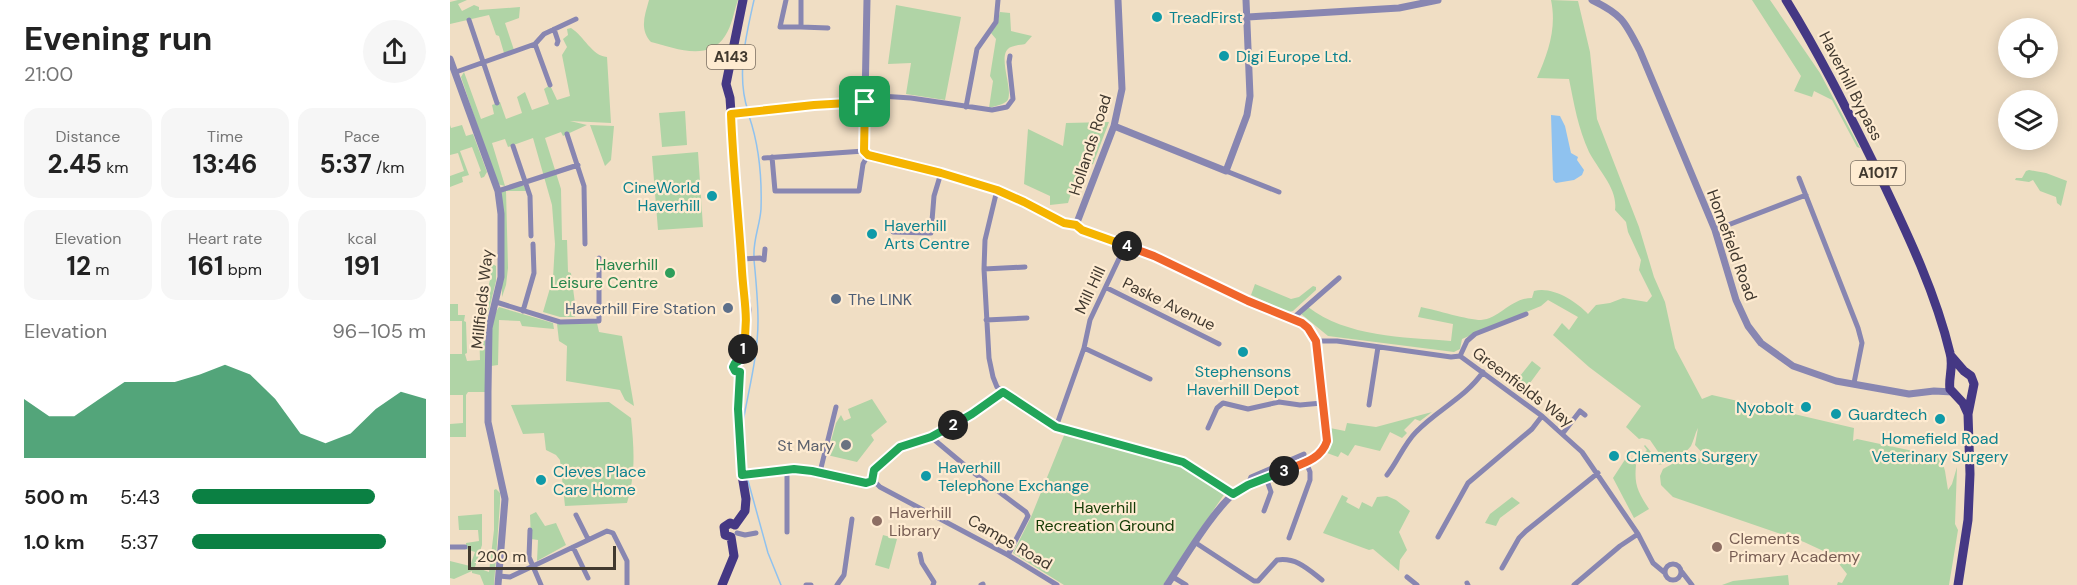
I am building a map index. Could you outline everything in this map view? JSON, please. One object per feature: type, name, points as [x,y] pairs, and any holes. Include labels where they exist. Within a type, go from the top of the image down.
[{"type":"main road","name":"A143","points":[[722,585],[734,556],[734,531],[745,511],[746,499],[742,475],[738,409],[740,372],[733,368],[739,361],[746,331],[747,310],[742,272],[745,259],[726,84],[743,0]]},
{"type":"main road","name":"Haverhill Bypass","points":[[1786,0],[1805,30],[1845,107],[1894,206],[1924,274],[1951,356],[1951,377]]},
{"type":"main road","name":"Haverhill Bypass","points":[[1951,356],[1964,371]]},
{"type":"main road","points":[[1958,585],[1968,520],[1970,474],[1968,414],[1973,388],[1971,376],[1964,371],[1955,373],[1949,383],[1968,414]]},
{"type":"main road","points":[[1955,394],[1965,395],[1973,388]]},
{"type":"street","points":[[786,0],[780,27],[828,28]]},
{"type":"street","points":[[801,0],[801,27]]},
{"type":"street","points":[[772,158],[775,191],[859,190],[866,153],[867,0]]},
{"type":"street","points":[[966,106],[977,49],[996,22],[998,0]]},
{"type":"street","name":"Hollands Road","points":[[1076,225],[1114,126],[1122,89],[1118,0]]},
{"type":"street","points":[[1226,171],[1249,105],[1246,0]]},
{"type":"street","points":[[1248,17],[1377,10],[1407,7],[1438,0]]},
{"type":"street","name":"Homefield Road","points":[[1592,0],[1613,11],[1628,27],[1640,51],[1715,230],[1736,300],[1748,326],[1761,343],[1786,362],[1836,381],[1910,394],[1934,391],[1955,394]]},
{"type":"street","points":[[456,72],[535,44],[544,34],[576,19]]},
{"type":"street","points":[[469,20],[497,103]]},
{"type":"street","points":[[554,28],[557,44]]},
{"type":"street","points":[[535,44],[550,85]]},
{"type":"street","points":[[731,114],[865,98],[911,98],[987,110],[1007,106],[1013,99],[1010,57]]},
{"type":"street","name":"Millfields Way","points":[[450,59],[498,191],[501,214],[501,277],[489,328],[488,422],[506,499],[498,585]]},
{"type":"street","points":[[1114,126],[1279,192]]},
{"type":"street","points":[[567,134],[584,186],[585,244]]},
{"type":"street","points":[[513,146],[530,196],[531,236]]},
{"type":"street","points":[[764,158],[866,153],[997,190],[1064,223],[1076,225],[1082,230],[1154,256],[1308,328],[1316,341],[1327,441],[1323,451],[1306,462],[1248,485],[1233,494],[1224,503],[1167,585]]},
{"type":"street","points":[[498,191],[578,165]]},
{"type":"street","points":[[893,232],[931,233],[934,196],[941,173]]},
{"type":"street","points":[[1799,178],[1821,230],[1862,343],[1854,383]]},
{"type":"street","points":[[997,190],[985,240],[984,269],[990,367],[998,387],[1056,427],[1183,462],[1233,494]]},
{"type":"street","points":[[1715,230],[1806,195]]},
{"type":"street","points":[[523,311],[534,273],[533,244]]},
{"type":"street","name":"Mill Hill","points":[[1056,427],[1084,348],[1090,320],[1125,246]]},
{"type":"street","points":[[745,259],[764,260],[765,249]]},
{"type":"street","points":[[496,302],[560,322],[599,321],[599,258]]},
{"type":"street","points":[[984,269],[1025,267]]},
{"type":"street","points":[[1292,319],[1339,278]]},
{"type":"street","name":"Paske Avenue","points":[[1107,288],[1219,344]]},
{"type":"street","points":[[1460,356],[1467,341],[1475,334],[1526,314]]},
{"type":"street","points":[[986,320],[1027,318]]},
{"type":"street","name":"Greenfields Way","points":[[1316,341],[1337,341],[1451,357],[1460,356],[1542,416],[1582,452],[1638,534],[1653,563],[1666,571]]},
{"type":"street","points":[[1369,405],[1378,347]]},
{"type":"street","points":[[1084,348],[1150,379]]},
{"type":"street","points":[[1388,475],[1412,436],[1474,385],[1483,372]]},
{"type":"street","points":[[1934,391],[1951,377]]},
{"type":"street","points":[[872,481],[874,470],[900,447],[931,437],[972,414],[1003,392]]},
{"type":"street","points":[[1208,428],[1215,418],[1216,408],[1222,403],[1248,409],[1279,402],[1300,405],[1322,403]]},
{"type":"street","points":[[742,475],[787,470],[819,472],[836,407]]},
{"type":"street","points":[[1563,433],[1580,411],[1585,415]]},
{"type":"street","points":[[1438,537],[1468,483],[1532,429],[1542,416]]},
{"type":"street","points":[[931,437],[1026,512],[1028,516],[1008,555]]},
{"type":"street","points":[[1248,485],[1251,477],[1304,454]]},
{"type":"street","points":[[1289,538],[1310,480],[1306,462]]},
{"type":"street","points":[[787,470],[787,532]]},
{"type":"street","name":"Camps Road","points":[[819,472],[864,483],[872,481],[1008,555],[1057,585]]},
{"type":"street","points":[[1502,568],[1519,538],[1526,531],[1598,473]]},
{"type":"street","points":[[1264,511],[1271,492],[1266,478]]},
{"type":"street","points":[[576,514],[588,539]]},
{"type":"street","points":[[837,585],[844,575],[852,519]]},
{"type":"street","points":[[530,530],[529,557],[541,585]]},
{"type":"street","points":[[499,576],[510,577],[607,531],[613,533],[627,561],[627,585]]},
{"type":"street","points":[[734,531],[745,535],[756,533]]},
{"type":"street","points":[[1574,585],[1620,546],[1638,534]]},
{"type":"street","points":[[1196,543],[1254,581],[1262,579],[1276,560],[1281,559],[1300,563],[1322,580]]},
{"type":"street","points":[[573,546],[588,578]]},
{"type":"street","points":[[450,547],[465,547]]},
{"type":"street","points":[[920,554],[922,563],[934,582],[933,585]]},
{"type":"street","points":[[1682,572],[1680,577],[1666,585],[1666,571],[1672,564],[1678,565],[1690,585]]},
{"type":"street","points":[[1666,571],[1675,580],[1690,585]]},
{"type":"street","points":[[1173,577],[1186,585]]},
{"type":"street","points":[[1407,577],[1417,585]]},
{"type":"street","points":[[806,585],[812,585]]},
{"type":"green space","points":[[467,0],[458,4],[462,11],[474,5],[479,7],[479,10],[520,7],[519,18],[505,23],[514,50],[504,53],[489,15],[450,24],[450,2]]},
{"type":"green space","points":[[649,0],[738,0],[729,28],[718,44],[710,49],[691,51],[651,42],[644,27]]},
{"type":"green space","points":[[1551,0],[1578,1],[1590,52],[1597,119],[1665,302],[1675,348],[1702,399],[1712,395],[1854,428],[1853,441],[1857,439],[1941,457],[1948,490],[1957,467],[1955,524],[1958,530],[1949,585],[1837,585],[1838,582],[1842,583],[1847,574],[1832,555],[1804,542],[1673,497],[1661,485],[1660,476],[1663,469],[1684,457],[1699,458],[1706,462],[1706,457],[1695,445],[1698,428],[1691,446],[1684,453],[1664,464],[1653,462],[1645,452],[1647,450],[1645,445],[1657,459],[1661,456],[1650,440],[1639,439],[1626,427],[1641,406],[1589,367],[1553,335],[1562,323],[1569,330],[1578,317],[1548,300],[1541,306],[1462,339],[1460,349],[1454,352],[1328,336],[1300,313],[1308,307],[1323,317],[1358,330],[1376,334],[1451,341],[1453,324],[1418,317],[1421,307],[1481,320],[1494,316],[1518,301],[1532,298],[1534,291],[1541,290],[1563,296],[1588,314],[1596,305],[1623,298],[1647,302],[1652,296],[1639,270],[1641,260],[1628,232],[1626,222],[1615,210],[1611,187],[1585,143],[1569,79],[1537,78],[1545,59],[1552,30]]},
{"type":"green space","points":[[1752,0],[1770,0],[1820,73],[1860,148],[1857,147],[1832,100],[1814,91],[1812,97],[1794,91],[1801,76]]},
{"type":"green space","points":[[896,5],[961,17],[945,100],[906,94],[911,63],[888,64]]},
{"type":"green space","points":[[1000,12],[1010,13],[1011,31],[1032,36],[1025,44],[1013,46],[1007,51],[1005,64],[1009,96],[1007,101],[989,108],[993,81],[990,76],[996,39],[991,33],[997,24]]},
{"type":"green space","points":[[571,28],[592,49],[607,57],[611,123],[570,121],[587,125],[563,136],[561,132],[545,138],[561,189],[562,240],[567,240],[568,272],[571,273],[576,311],[575,317],[560,317],[543,312],[553,278],[555,244],[552,205],[533,138],[508,147],[505,139],[492,143],[505,186],[497,184],[461,77],[464,72],[481,119],[494,114],[492,105],[500,102],[506,119],[522,113],[517,97],[525,92],[532,110],[549,104],[544,89],[550,85],[557,100],[570,96],[562,55],[567,47],[563,39],[568,35],[567,29]]},
{"type":"green space","points":[[685,111],[687,145],[662,147],[659,113]]},
{"type":"green space","points":[[1109,122],[1093,164],[1078,171],[1068,203],[1050,205],[1050,196],[1024,184],[1028,129],[1063,146],[1066,123]]},
{"type":"green space","points":[[450,125],[451,128],[462,125],[466,136],[473,134],[487,172],[481,178],[479,172],[481,171],[472,147],[460,151],[469,175],[462,177],[463,182],[450,187],[450,176],[464,171],[458,153],[450,155]]},
{"type":"green space","points":[[590,125],[614,126],[611,160],[605,166]]},
{"type":"green space","points":[[698,152],[703,227],[658,230],[652,156]]},
{"type":"green space","points":[[2029,170],[2046,173],[2067,181],[2061,206],[2057,203],[2056,197],[2040,191],[2033,180],[2029,182],[2015,180],[2022,178]]},
{"type":"green space","points":[[521,185],[526,191],[506,191],[508,268],[502,297],[502,192]]},
{"type":"green space","points":[[491,263],[496,266],[496,281],[486,322],[480,325],[490,279]]},
{"type":"green space","points":[[1255,284],[1291,299],[1299,297],[1313,286],[1316,290],[1293,311],[1288,312],[1251,295]]},
{"type":"green space","points":[[450,304],[458,304],[458,315],[465,315],[467,361],[480,360],[479,328],[485,332],[486,392],[468,392],[466,395],[466,437],[450,437],[450,424],[463,423],[463,395],[450,395],[450,354],[462,354],[462,321],[450,321]]},
{"type":"green space","points":[[499,307],[553,323],[554,329],[522,326],[520,321],[499,320],[498,365],[491,366],[491,328]]},
{"type":"green space","points":[[597,323],[599,332],[622,336],[634,406],[625,400],[620,390],[566,381],[567,346],[559,341],[557,324]]},
{"type":"green space","points":[[1532,361],[1541,368],[1522,394],[1512,386]]},
{"type":"green space","points":[[872,399],[887,422],[871,435],[874,440],[857,462],[827,455],[836,423],[841,415],[844,421],[851,418],[848,409]]},
{"type":"green space","points":[[609,402],[631,418],[633,471],[627,503],[565,506],[560,460],[546,450],[544,433],[523,434],[511,405]]},
{"type":"green space","points":[[1432,412],[1420,421],[1415,419],[1404,430],[1407,433],[1402,438],[1390,432],[1380,451],[1355,445],[1348,456],[1341,452],[1338,457],[1327,453],[1331,440],[1330,428],[1345,431],[1347,423],[1376,427]]},
{"type":"green space","name":"Haverhill Recreation Ground","points":[[1065,433],[1182,465],[1225,493],[1163,585],[1064,585],[1013,553],[1031,517]]},
{"type":"green space","points":[[1626,458],[1632,458],[1636,465],[1638,488],[1649,509],[1634,518],[1613,478]]},
{"type":"green space","points":[[494,490],[500,493],[500,503],[494,585],[484,585],[480,575],[472,571],[454,579],[450,578],[450,561],[470,566],[475,552],[466,549],[466,543],[479,541],[478,530],[459,530],[458,516],[482,514],[482,545],[475,567],[489,572],[494,530]]},
{"type":"green space","points":[[1342,495],[1348,498],[1346,502],[1359,509],[1362,502],[1372,507],[1377,497],[1387,496],[1410,511],[1399,532],[1407,550],[1400,560],[1399,571],[1373,549],[1369,550],[1323,533]]},
{"type":"green space","points":[[1512,497],[1520,503],[1500,518],[1496,526],[1485,523],[1490,514]]},
{"type":"green space","points":[[536,512],[545,526],[556,523],[566,545],[537,561],[538,540],[531,539],[530,515]]},
{"type":"green space","points":[[883,535],[897,539],[889,569],[875,565]]},
{"type":"green space","points":[[1788,575],[1789,585],[1722,585],[1733,581]]},
{"type":"water","points":[[1551,115],[1560,116],[1565,126],[1571,153],[1578,157],[1577,160],[1584,170],[1582,175],[1574,180],[1556,183],[1553,180]]},
{"type":"waterway","points":[[748,111],[744,97],[743,70],[745,41],[754,0]]},
{"type":"waterway","points":[[749,116],[757,150],[761,185],[761,209],[754,256]]},
{"type":"waterway","points":[[743,422],[758,334],[754,260]]},
{"type":"waterway","points":[[747,477],[768,553],[781,585]]},
{"type":"place","name":"TreadFirst","points":[[1157,17]]},
{"type":"place","name":"Digi Europe Ltd.","points":[[1224,56]]},
{"type":"place","name":"CineWorld Haverhill","points":[[712,196]]},
{"type":"place","name":"Haverhill Arts Centre","points":[[872,234]]},
{"type":"place","name":"Haverhill Leisure Centre","points":[[670,273]]},
{"type":"place","name":"The LINK","points":[[836,299]]},
{"type":"place","name":"Haverhill Fire Station","points":[[728,308]]},
{"type":"place","name":"Stephensons Haverhill Depot","points":[[1243,352]]},
{"type":"place","name":"Nyobolt","points":[[1806,407]]},
{"type":"place","name":"Guardtech","points":[[1836,414]]},
{"type":"place","name":"Homefield Road Veterinary Surgery","points":[[1940,419]]},
{"type":"place","name":"St Mary","points":[[846,445]]},
{"type":"place","name":"Clements Surgery","points":[[1614,456]]},
{"type":"place","name":"Haverhill Telephone Exchange","points":[[926,476]]},
{"type":"place","name":"Cleves Place Care Home","points":[[541,480]]},
{"type":"place","name":"Haverhill Library","points":[[877,521]]},
{"type":"place","name":"Clements Primary Academy","points":[[1717,547]]},
{"type":"route","points":[[865,102],[864,151],[866,154],[997,190],[1064,223],[1076,225],[1082,230],[1154,256],[1248,301],[1302,323],[1313,334],[1316,341],[1327,441],[1323,451],[1306,462],[1248,485],[1233,494],[1183,462],[1049,424],[1003,392],[972,414],[931,437],[900,447],[874,470],[872,481],[864,483],[794,469],[742,475],[738,409],[740,372],[735,371],[733,367],[742,354],[747,310],[742,272],[731,114],[865,102]]}]
